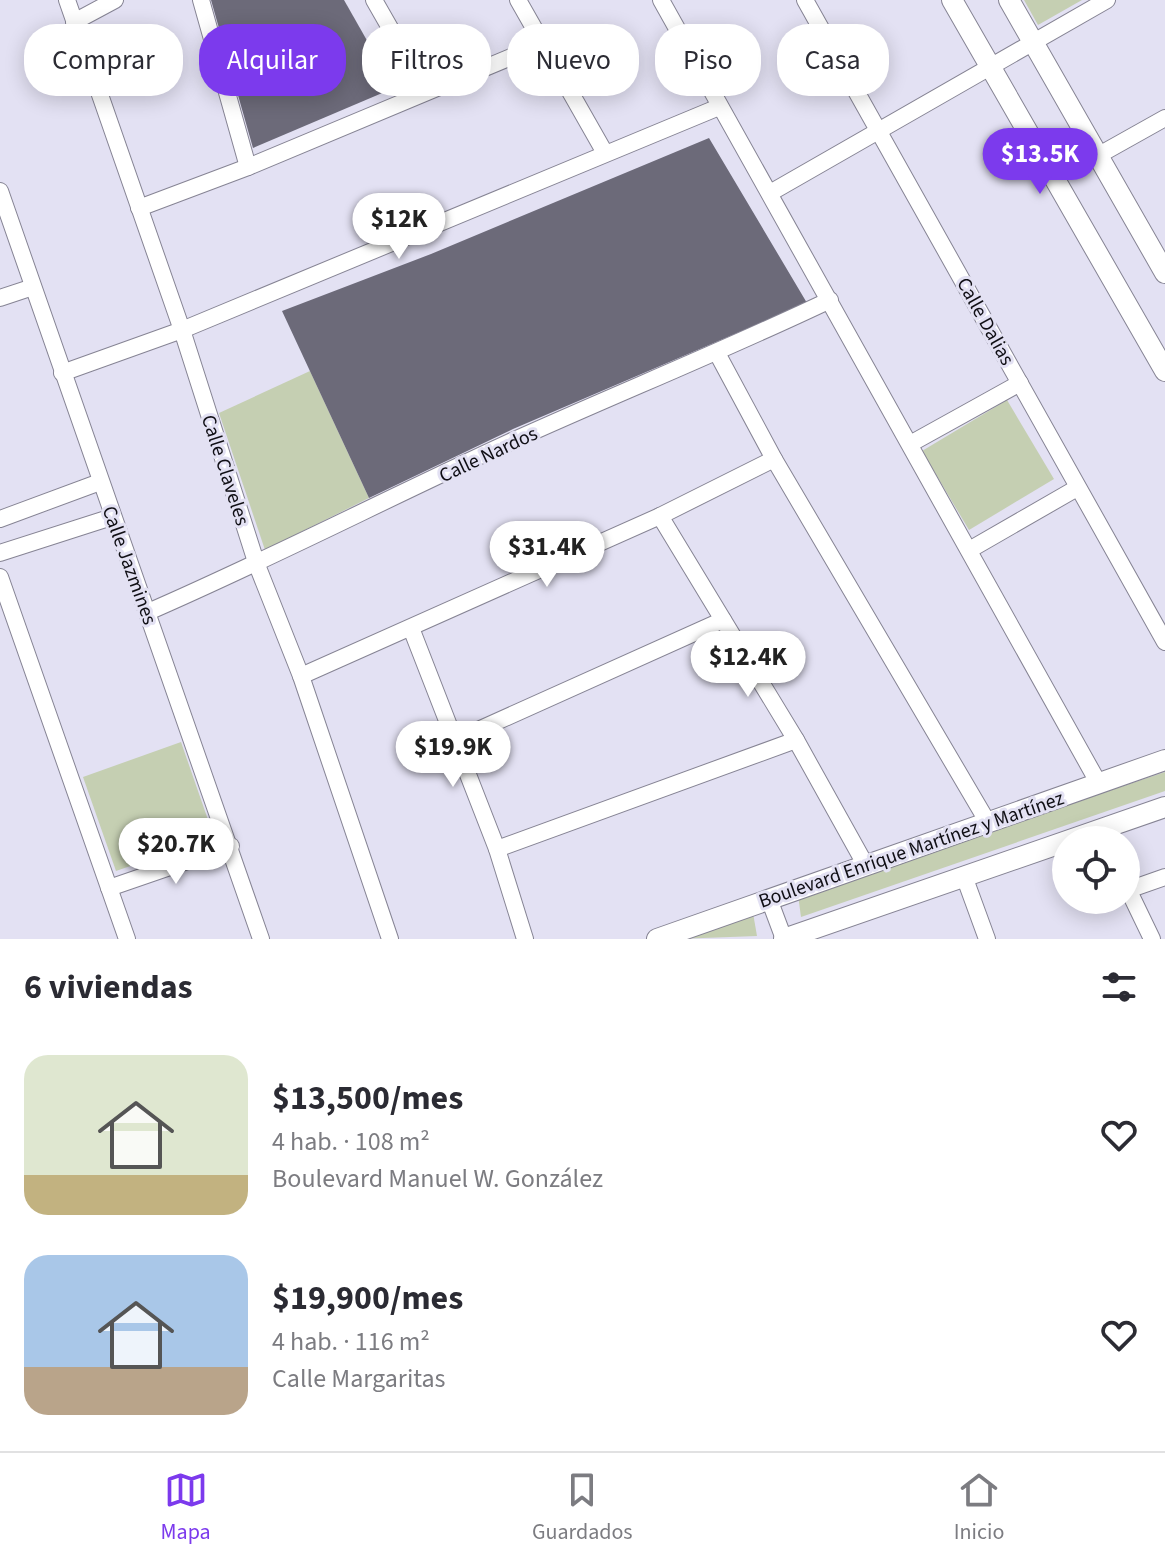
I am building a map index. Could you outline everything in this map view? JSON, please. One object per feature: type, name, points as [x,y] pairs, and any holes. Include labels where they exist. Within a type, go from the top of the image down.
[{"type":"street","name":"Calle Claveles","points":[[67,0],[182,330],[257,565],[301,676],[390,939]]},
{"type":"street","points":[[74,22],[115,0]]},
{"type":"street","points":[[201,0],[248,167]]},
{"type":"street","points":[[374,0],[388,24]]},
{"type":"street","points":[[518,0],[531,24]]},
{"type":"street","points":[[661,0],[971,549],[1099,784]]},
{"type":"street","name":"Calle Dalias","points":[[805,0],[1165,642]]},
{"type":"street","points":[[952,0],[1165,371]]},
{"type":"street","points":[[1009,0],[1165,273]]},
{"type":"street","points":[[770,193],[1107,0]]},
{"type":"street","points":[[139,208],[248,167],[414,96]]},
{"type":"street","points":[[572,96],[605,153]]},
{"type":"street","points":[[62,373],[182,330],[719,107]]},
{"type":"street","points":[[1099,155],[1165,118]]},
{"type":"street","name":"Calle Jazmines","points":[[0,191],[261,939]]},
{"type":"street","points":[[0,298],[33,287]]},
{"type":"street","name":"Calle Nardos","points":[[148,612],[257,565],[510,442],[717,353],[830,300]]},
{"type":"street","points":[[717,353],[774,459],[987,821]]},
{"type":"street","points":[[910,444],[1020,383]]},
{"type":"street","points":[[301,676],[660,516],[774,459]]},
{"type":"street","points":[[0,519],[100,482]]},
{"type":"street","points":[[971,549],[1077,488]]},
{"type":"street","points":[[660,516],[796,740],[865,864]]},
{"type":"street","points":[[0,553],[112,517]]},
{"type":"street","points":[[0,577],[127,939]]},
{"type":"street","points":[[456,740],[723,620]]},
{"type":"street","points":[[411,628],[497,849],[525,939]]},
{"type":"street","points":[[497,849],[796,740]]},
{"type":"street","name":"Boulevard Enrique Martínez y Martínez","points":[[657,939],[1165,760]]},
{"type":"street","name":"Boulevard Enrique Martínez y Martínez","points":[[1120,826],[1165,807]]},
{"type":"street","points":[[109,888],[231,846]]},
{"type":"street","name":"Boulevard Enrique Martínez y Martínez","points":[[784,939],[964,876],[1052,849]]},
{"type":"street","points":[[964,876],[987,939]]},
{"type":"street","points":[[1140,884],[1165,877]]},
{"type":"street","points":[[769,899],[784,939]]},
{"type":"street","points":[[1140,914],[1152,939]]},
{"type":"green space","points":[[1024,0],[1082,0],[1038,25]]},
{"type":"green space","points":[[310,371],[369,498],[265,550],[219,413]]},
{"type":"green space","points":[[1007,400],[1054,479],[969,530],[922,451]]},
{"type":"green space","points":[[181,742],[214,837],[116,871],[83,777]]},
{"type":"green space","points":[[1165,772],[1165,791],[1064,826],[1052,826],[1052,830],[801,917],[798,895]]},
{"type":"green space","points":[[753,913],[757,936],[676,939]]},
{"type":"building","points":[[211,0],[344,0],[362,32],[362,96],[375,96],[253,148],[238,96],[346,96],[346,24],[218,24]]},
{"type":"building","points":[[709,138],[807,303],[513,429],[369,498],[282,311],[431,254]]}]
